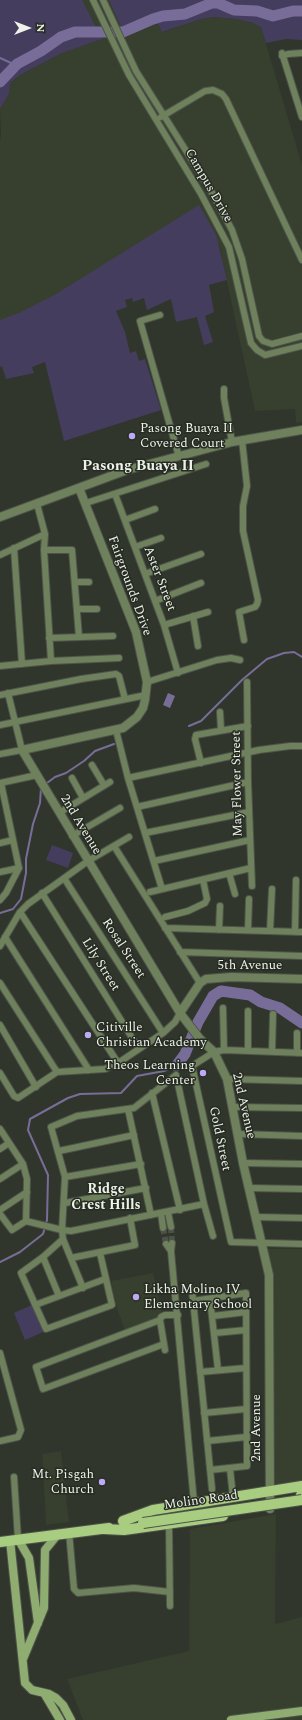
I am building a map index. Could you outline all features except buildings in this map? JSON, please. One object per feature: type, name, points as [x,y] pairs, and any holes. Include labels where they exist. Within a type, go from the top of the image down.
[{"type":"main road","name":"Molino Road","points":[[123,1521],[153,1510],[302,1486]]},
{"type":"main road","name":"Molino Road","points":[[0,1542],[89,1529],[104,1529],[143,1520],[302,1495]]},
{"type":"main road","name":"Molino Road","points":[[89,1529],[94,1525],[123,1521],[143,1520],[302,1500]]},
{"type":"main road","name":"Molino Road","points":[[104,1529],[124,1530],[302,1504]]},
{"type":"main road","points":[[22,1662],[44,1612],[45,1550],[58,1534]]},
{"type":"main road","points":[[14,1540],[29,1558],[38,1624]]},
{"type":"main road","points":[[14,1540],[22,1662],[27,1685],[35,1691],[52,1695],[59,1700],[71,1720]]},
{"type":"main road","points":[[44,1693],[60,1720]]},
{"type":"main road","points":[[231,1720],[302,1711]]},
{"type":"street","name":"Campus Drive","points":[[93,0],[106,24],[129,75],[201,194],[229,247],[251,343],[257,350],[265,354],[302,346]]},
{"type":"street","name":"Campus Drive","points":[[103,0],[136,71],[210,189],[232,230],[242,258],[259,336],[266,343],[272,344],[302,336]]},
{"type":"street","points":[[302,53],[282,55],[302,117]]},
{"type":"street","points":[[156,120],[205,91],[213,90],[222,94],[226,99],[302,260]]},
{"type":"street","points":[[160,315],[140,321],[179,457]]},
{"type":"street","points":[[224,389],[224,398],[232,442]]},
{"type":"street","points":[[0,517],[127,470],[232,442],[302,430]]},
{"type":"street","points":[[242,440],[248,486],[242,506],[244,531],[258,600],[255,607],[239,612],[244,640]]},
{"type":"street","points":[[86,503],[206,464]]},
{"type":"street","name":"Fairgrounds Drive","points":[[0,754],[123,728],[137,717],[143,708],[148,682],[136,632],[79,488]]},
{"type":"street","name":"Aster Street","points":[[115,494],[164,625],[178,673]]},
{"type":"street","points":[[37,504],[45,534],[44,550],[51,661]]},
{"type":"street","points":[[125,520],[155,509]]},
{"type":"street","points":[[0,555],[45,534]]},
{"type":"street","points":[[135,547],[161,538]]},
{"type":"street","points":[[14,548],[22,664]]},
{"type":"street","points":[[44,550],[72,550],[78,609],[79,637]]},
{"type":"street","points":[[145,574],[201,554]]},
{"type":"street","points":[[75,582],[89,582]]},
{"type":"street","points":[[155,601],[201,583]]},
{"type":"street","points":[[78,609],[98,609]]},
{"type":"street","points":[[164,625],[208,612]]},
{"type":"street","points":[[193,616],[198,646]]},
{"type":"street","points":[[49,638],[113,636]]},
{"type":"street","points":[[0,666],[51,661],[119,658]]},
{"type":"street","points":[[148,682],[217,660],[231,658],[240,660]]},
{"type":"street","points":[[0,695],[81,678],[116,674],[120,676],[125,699]]},
{"type":"street","name":"May Flower Street","points":[[247,682],[248,782],[252,886]]},
{"type":"street","name":"2nd Avenue","points":[[8,693],[22,750],[72,836],[182,1015],[200,1039],[214,1052],[227,1079],[243,1163],[261,1243],[265,1252],[269,1275],[270,1509]]},
{"type":"street","points":[[0,724],[146,695]]},
{"type":"street","points":[[220,712],[221,730]]},
{"type":"street","points":[[201,763],[195,739],[196,735],[248,726]]},
{"type":"street","points":[[116,730],[128,778],[162,889]]},
{"type":"street","points":[[128,778],[274,747],[302,746]]},
{"type":"street","points":[[92,764],[104,785]]},
{"type":"street","points":[[0,900],[6,893],[19,868],[1,783],[37,775]]},
{"type":"street","points":[[72,778],[83,798]]},
{"type":"street","points":[[59,813],[110,782]]},
{"type":"street","points":[[137,807],[248,782]]},
{"type":"street","points":[[72,836],[120,808]]},
{"type":"street","points":[[145,833],[249,812]]},
{"type":"street","points":[[0,815],[8,813]]},
{"type":"street","points":[[0,946],[20,912],[42,893],[88,861],[129,837]]},
{"type":"street","points":[[0,843],[13,840]]},
{"type":"street","points":[[154,861],[250,840]]},
{"type":"street","points":[[0,1073],[16,1098],[18,1098],[57,1072],[105,1069],[118,1063],[163,1033],[182,1015],[200,983],[114,846]]},
{"type":"street","points":[[0,872],[19,868]]},
{"type":"street","points":[[150,892],[251,868]]},
{"type":"street","points":[[229,873],[235,894]]},
{"type":"street","name":"Rosal Street","points":[[64,878],[163,1033]]},
{"type":"street","points":[[166,917],[188,911],[205,903],[207,899],[203,880]]},
{"type":"street","points":[[166,928],[299,932],[296,880]]},
{"type":"street","points":[[270,931],[272,889]]},
{"type":"street","name":"Lily Street","points":[[42,893],[139,1049]]},
{"type":"street","points":[[248,930],[249,899]]},
{"type":"street","points":[[219,930],[220,906]]},
{"type":"street","points":[[20,912],[118,1063]]},
{"type":"street","points":[[5,937],[89,1070]]},
{"type":"street","points":[[180,952],[302,956]]},
{"type":"street","name":"5th Avenue","points":[[200,983],[206,979],[215,978],[302,979]]},
{"type":"street","points":[[0,983],[57,1072]]},
{"type":"street","points":[[223,1008],[224,1050]]},
{"type":"street","points":[[248,1011],[248,1051]]},
{"type":"street","points":[[272,1052],[273,1014]]},
{"type":"street","points":[[0,1025],[36,1087]]},
{"type":"street","points":[[214,1052],[224,1050],[299,1053],[297,1033]]},
{"type":"street","name":"Gold Street","points":[[214,1052],[192,1066],[231,1242],[261,1243]]},
{"type":"street","points":[[82,1288],[63,1239],[62,1230],[65,1177],[59,1151],[51,1127],[77,1116],[134,1108],[176,1075],[204,1204],[213,1236]]},
{"type":"street","points":[[227,1079],[302,1081]]},
{"type":"street","points":[[152,1093],[180,1210]]},
{"type":"street","points":[[232,1107],[302,1108]]},
{"type":"street","points":[[128,1109],[151,1215]]},
{"type":"street","points":[[0,1129],[23,1164],[27,1179],[26,1221]]},
{"type":"street","points":[[238,1134],[302,1136]]},
{"type":"street","points":[[59,1151],[134,1136]]},
{"type":"street","points":[[0,1149],[9,1142]]},
{"type":"street","points":[[243,1163],[302,1164]]},
{"type":"street","points":[[0,1179],[23,1164]]},
{"type":"street","points":[[65,1177],[140,1164]]},
{"type":"street","points":[[64,1203],[146,1188]]},
{"type":"street","points":[[249,1188],[302,1189]]},
{"type":"street","points":[[0,1210],[27,1192]]},
{"type":"street","points":[[0,1214],[12,1230],[26,1221],[62,1230],[71,1230],[180,1210],[204,1204]]},
{"type":"street","points":[[168,1212],[171,1227]]},
{"type":"street","points":[[161,1213],[163,1228]]},
{"type":"street","points":[[255,1217],[302,1218]]},
{"type":"street","points":[[71,1258],[135,1245],[130,1218]]},
{"type":"street","points":[[63,1239],[22,1273],[46,1329],[112,1305],[100,1253]]},
{"type":"street","points":[[169,1243],[178,1315],[194,1503]]},
{"type":"street","points":[[261,1243],[302,1244]]},
{"type":"street","points":[[43,1257],[59,1296]]},
{"type":"street","points":[[35,1305],[105,1279]]},
{"type":"street","points":[[192,1290],[212,1489]]},
{"type":"street","points":[[193,1301],[246,1292],[246,1466],[230,1469],[210,1470]]},
{"type":"street","points":[[210,1299],[218,1370]]},
{"type":"street","points":[[213,1316],[246,1312]]},
{"type":"street","points":[[160,1320],[164,1347],[43,1389],[36,1367],[160,1320],[161,1317],[165,1315],[178,1315]]},
{"type":"street","points":[[215,1333],[246,1330]]},
{"type":"street","points":[[0,1353],[21,1430],[18,1437],[0,1441]]},
{"type":"street","points":[[200,1372],[246,1368]]},
{"type":"street","points":[[204,1413],[246,1409]]},
{"type":"street","points":[[206,1441],[246,1437]]},
{"type":"street","points":[[230,1469],[233,1497]]},
{"type":"street","points":[[14,1478],[14,1540]]},
{"type":"street","points":[[169,1524],[170,1606]]},
{"type":"street","points":[[69,1532],[74,1589],[78,1593],[134,1588],[170,1592]]},
{"type":"shaded area","points":[[0,0],[209,0],[172,9],[125,35],[146,26],[158,24],[163,32],[201,19],[214,17],[236,19],[253,23],[261,27],[302,165],[302,422],[296,423],[295,409],[255,411],[219,245],[0,367],[0,109],[9,94],[10,83],[20,75],[62,53],[99,40]]},
{"type":"shaded area","points":[[0,0],[82,0],[102,39],[62,53],[20,75],[10,83],[9,94],[0,109]]},
{"type":"shaded area","points":[[109,0],[302,0],[302,40],[286,39],[266,43],[261,27],[253,23],[236,19],[214,17],[201,19],[162,32],[158,24],[146,26],[125,35]]},
{"type":"shaded area","points":[[199,205],[216,235],[227,280],[209,285],[214,312],[205,316],[213,342],[204,345],[197,317],[176,322],[171,299],[147,310],[144,298],[133,302],[132,298],[125,300],[127,307],[116,311],[125,332],[130,353],[136,351],[139,361],[145,359],[161,410],[64,441],[45,362],[32,367],[34,373],[6,379],[2,366],[0,367],[0,320],[21,312],[56,294]]},
{"type":"shaded area","points":[[168,693],[175,696],[170,708],[163,705]]},
{"type":"shaded area","points":[[52,845],[73,853],[68,868],[46,860]]},
{"type":"shaded area","points":[[265,1249],[302,1249],[302,1481],[275,1485],[273,1277]]},
{"type":"shaded area","name":"Likha Molino IV Elementary School","points":[[153,1273],[162,1314],[149,1322],[126,1332],[118,1312],[111,1281]]},
{"type":"shaded area","points":[[32,1305],[43,1332],[25,1340],[14,1313]]},
{"type":"shaded area","points":[[61,1451],[69,1522],[46,1525],[42,1454]]},
{"type":"shaded area","points":[[276,1514],[275,1624],[302,1617],[302,1720],[83,1720],[67,1679],[189,1651],[190,1529]]},
{"type":"waterway","points":[[0,82],[17,64],[41,51],[61,37],[75,32],[123,32],[153,19],[163,16],[185,14],[212,3],[218,3],[234,10],[257,11],[273,16],[293,11],[302,11]]},
{"type":"waterway","points":[[0,58],[17,64]]},
{"type":"waterway","points":[[189,726],[201,721],[242,680],[267,659],[284,653],[294,652],[302,657]]},
{"type":"waterway","points":[[47,783],[55,777],[66,773],[84,761],[95,751],[114,744]]},
{"type":"waterway","points":[[0,913],[13,909],[21,899],[26,873],[26,859],[33,824],[40,803],[41,788]]},
{"type":"waterway","points":[[176,1066],[185,1054],[198,1022],[213,996],[221,991],[250,995],[261,1002],[280,1008],[302,1023]]},
{"type":"waterway","points":[[0,1262],[20,1252],[43,1234],[47,1220],[48,1175],[28,1130],[30,1119],[68,1098],[80,1094],[121,1093],[137,1076],[164,1071],[176,1066]]},
{"type":"tunnel","points":[[171,1227],[172,1243]]},
{"type":"tunnel","points":[[163,1228],[166,1244]]},
{"type":"place","name":"Pasong Buaya II Covered Court","points":[[132,436]]},
{"type":"place","name":"Citiville Christian Academy","points":[[88,1035]]},
{"type":"place","name":"Theos Learning Center","points":[[203,1073]]},
{"type":"place","name":"Likha Molino IV Elementary School","points":[[136,1297]]},
{"type":"place","name":"Mt. Pisgah Church","points":[[102,1482]]},
{"type":"district","name":"Pasong Buaya II","points":[[138,467]]},
{"type":"district","name":"Ridge Crest Hills","points":[[106,1198]]}]
